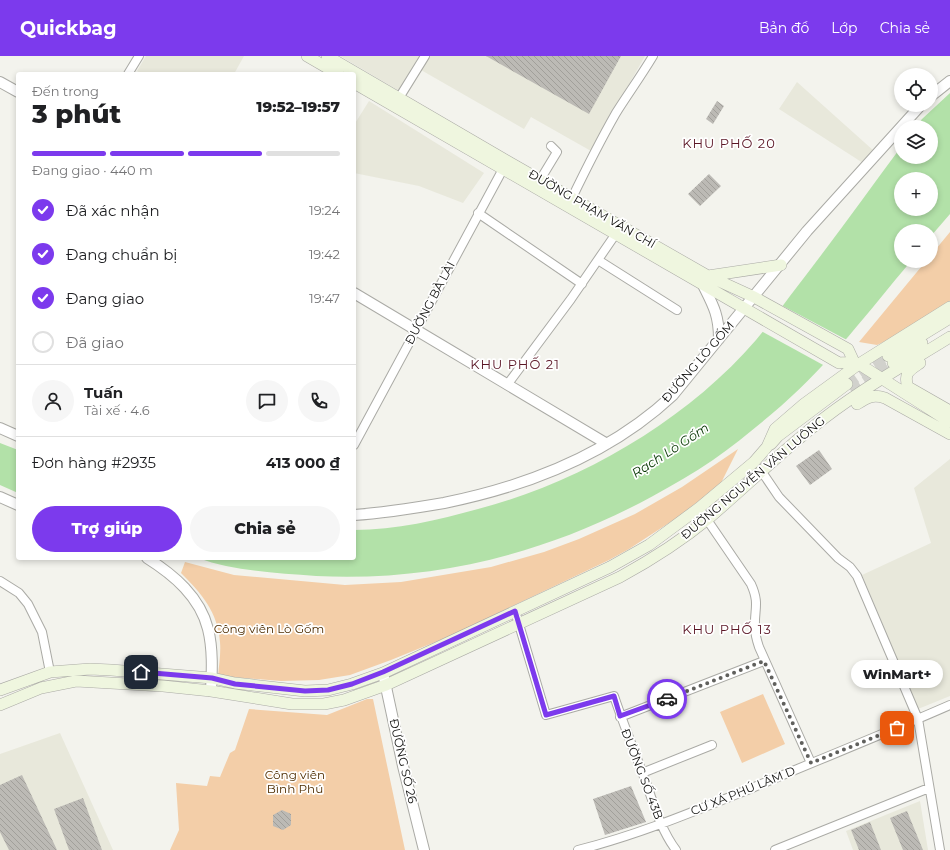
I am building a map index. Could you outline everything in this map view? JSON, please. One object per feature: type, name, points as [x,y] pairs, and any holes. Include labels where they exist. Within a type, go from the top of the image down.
[{"type":"main road","points":[[307,56],[335,72]]},
{"type":"main road","name":"ĐƯỜNG PHẠM VĂN CHÍ","points":[[327,56],[354,72]]},
{"type":"main road","name":"ĐƯỜNG PHẠM VĂN CHÍ","points":[[356,73],[399,98],[505,165],[615,235],[706,280],[754,297],[848,349],[856,363],[839,363],[758,317],[706,280],[572,198],[540,180],[505,165],[356,84]]},
{"type":"main road","points":[[706,280],[781,264]]},
{"type":"main road","name":"ĐƯỜNG NGUYỄN VĂN LUÔNG","points":[[0,690],[50,672],[90,669],[212,678],[235,684],[305,691],[328,690],[352,684],[383,672],[610,567],[649,545],[699,508],[754,462],[767,447],[775,429],[804,404],[856,363],[950,307]]},
{"type":"main road","points":[[950,318],[890,360],[950,325]]},
{"type":"main road","name":"ĐƯỜNG NGUYỄN VĂN LUÔNG","points":[[0,705],[41,688],[76,681],[163,686],[212,691],[292,704],[324,704],[344,700],[386,685],[620,577],[645,563],[708,519],[762,472],[775,458],[834,412],[950,337]]},
{"type":"main road","points":[[950,344],[913,368],[907,374],[905,379],[908,387],[950,410]]},
{"type":"main road","points":[[856,363],[950,422]]},
{"type":"main road","points":[[767,447],[778,436],[849,387],[784,446],[775,458]]},
{"type":"main road","points":[[775,458],[787,454],[841,414],[867,398],[876,395],[885,398],[950,434]]},
{"type":"street","points":[[129,72],[139,56]]},
{"type":"street","points":[[399,98],[425,56]]},
{"type":"street","points":[[572,198],[598,145],[653,56]]},
{"type":"street","points":[[938,90],[950,81]]},
{"type":"street","points":[[0,82],[16,91]]},
{"type":"street","name":"ĐƯỜNG LÒ GỐM","points":[[356,515],[414,508],[487,493],[543,475],[577,460],[607,444],[659,408],[684,382],[831,203],[915,112]]},
{"type":"street","points":[[540,180],[557,152],[551,146]]},
{"type":"street","name":"ĐƯỜNG BÀ LÀI","points":[[356,441],[505,165]]},
{"type":"street","points":[[478,213],[582,284]]},
{"type":"street","points":[[507,385],[582,284],[615,235]]},
{"type":"street","points":[[598,260],[677,310]]},
{"type":"street","points":[[706,280],[719,324],[719,339]]},
{"type":"street","points":[[356,294],[607,444]]},
{"type":"street","points":[[0,428],[16,435]]},
{"type":"street","points":[[762,472],[779,497],[838,558],[850,567],[857,576],[918,719],[922,734],[929,788],[940,850]]},
{"type":"street","points":[[0,498],[16,504]]},
{"type":"street","points":[[699,508],[708,519],[751,584],[755,593],[757,600],[755,628],[759,647],[811,763]]},
{"type":"street","points":[[150,560],[164,569],[176,580],[198,604],[208,628],[212,652],[212,691]]},
{"type":"street","points":[[0,581],[19,593],[28,604],[42,632],[50,672]]},
{"type":"street","points":[[515,611],[519,624]]},
{"type":"street","name":"ĐƯỜNG SỐ 43B","points":[[519,624],[546,715],[614,696],[620,716],[661,824],[676,850]]},
{"type":"street","points":[[620,716],[764,661]]},
{"type":"street","name":"ĐƯỜNG SỐ 26","points":[[383,672],[424,850]]},
{"type":"street","name":"CƯ XÁ PHÚ LÂM D","points":[[578,850],[605,847],[950,705]]},
{"type":"street","points":[[642,773],[712,745]]},
{"type":"street","points":[[775,850],[929,788]]},
{"type":"shaded area","points":[[146,56],[244,56],[235,72],[137,71]]},
{"type":"shaded area","points":[[340,56],[645,56],[591,151],[531,117],[524,129],[421,70],[406,95]]},
{"type":"shaded area","points":[[797,82],[874,151],[863,163],[779,109]]},
{"type":"shaded area","points":[[369,101],[484,173],[463,203],[419,186],[356,173],[356,122]]},
{"type":"shaded area","points":[[950,459],[950,696],[918,709],[862,575],[931,543],[914,488]]},
{"type":"shaded area","points":[[60,733],[113,850],[0,850],[0,754]]},
{"type":"shaded area","points":[[920,801],[928,850],[853,850],[846,831]]},
{"type":"green space","points":[[950,232],[950,301],[888,340],[877,345],[859,342],[920,268],[938,268],[938,247]]},
{"type":"green space","name":"Công viên Lò Gốm","points":[[738,449],[720,485],[675,519],[629,549],[450,636],[350,675],[319,680],[281,681],[218,676],[220,646],[219,631],[216,621],[202,596],[181,573],[185,562],[234,575],[345,585],[401,582],[491,567],[544,552],[579,539],[635,514],[682,487]]},
{"type":"green space","points":[[763,694],[785,744],[742,763],[720,712]]},
{"type":"green space","name":"Công viên Bình Phú","points":[[367,699],[373,699],[405,850],[170,850],[179,830],[176,783],[207,786],[210,776],[220,777],[230,753],[235,750],[249,709],[327,715]]},
{"type":"water","name":"Rạch Lò Gốm","points":[[950,93],[950,214],[938,228],[938,224],[894,224],[894,268],[905,268],[849,336],[799,389],[757,427],[713,460],[691,474],[653,496],[613,516],[573,533],[532,548],[490,560],[448,568],[405,574],[361,577],[316,576],[248,570],[205,560],[356,560],[356,530],[370,530],[417,524],[478,509],[555,483],[593,465],[629,445],[698,397],[756,340],[894,156],[894,164],[938,164],[938,120],[921,120],[930,112],[938,112],[938,104]]},
{"type":"water","points":[[0,443],[16,449],[16,492],[0,485]]},
{"type":"pier","points":[[781,305],[847,340],[825,366],[761,331]]},
{"type":"building","points":[[486,56],[621,56],[589,114]]},
{"type":"building","points":[[717,101],[724,106],[713,124],[706,119]]},
{"type":"building","points":[[709,174],[721,186],[700,206],[688,194]]},
{"type":"building","points":[[819,450],[832,469],[810,485],[796,466]]},
{"type":"building","points":[[22,775],[57,850],[9,850],[0,832],[0,785]]},
{"type":"building","points":[[631,786],[646,822],[605,835],[593,799]]},
{"type":"building","points":[[83,798],[102,850],[69,850],[54,809]]},
{"type":"building","points":[[282,810],[291,814],[291,825],[283,830],[273,826],[273,815]]},
{"type":"building","points":[[907,811],[923,850],[903,850],[890,818]]},
{"type":"building","points":[[870,822],[881,850],[859,850],[851,830]]},
{"type":"tunnel","points":[[847,384],[888,356]]},
{"type":"tunnel","points":[[851,391],[893,363]]},
{"type":"way so far","points":[[667,699],[764,661],[811,763],[897,728]]},
{"type":"place","name":"WinMart+","points":[[897,728]]},
{"type":"district","name":"KHU PHỐ 20","points":[[729,143]]},
{"type":"district","name":"KHU PHỐ 21","points":[[515,364]]},
{"type":"district","name":"KHU PHỐ 13","points":[[727,629]]},
{"type":"route","points":[[141,672],[212,678],[235,684],[305,691],[328,690],[352,684],[383,672],[515,611],[546,715],[614,696],[620,716],[667,699]]}]
